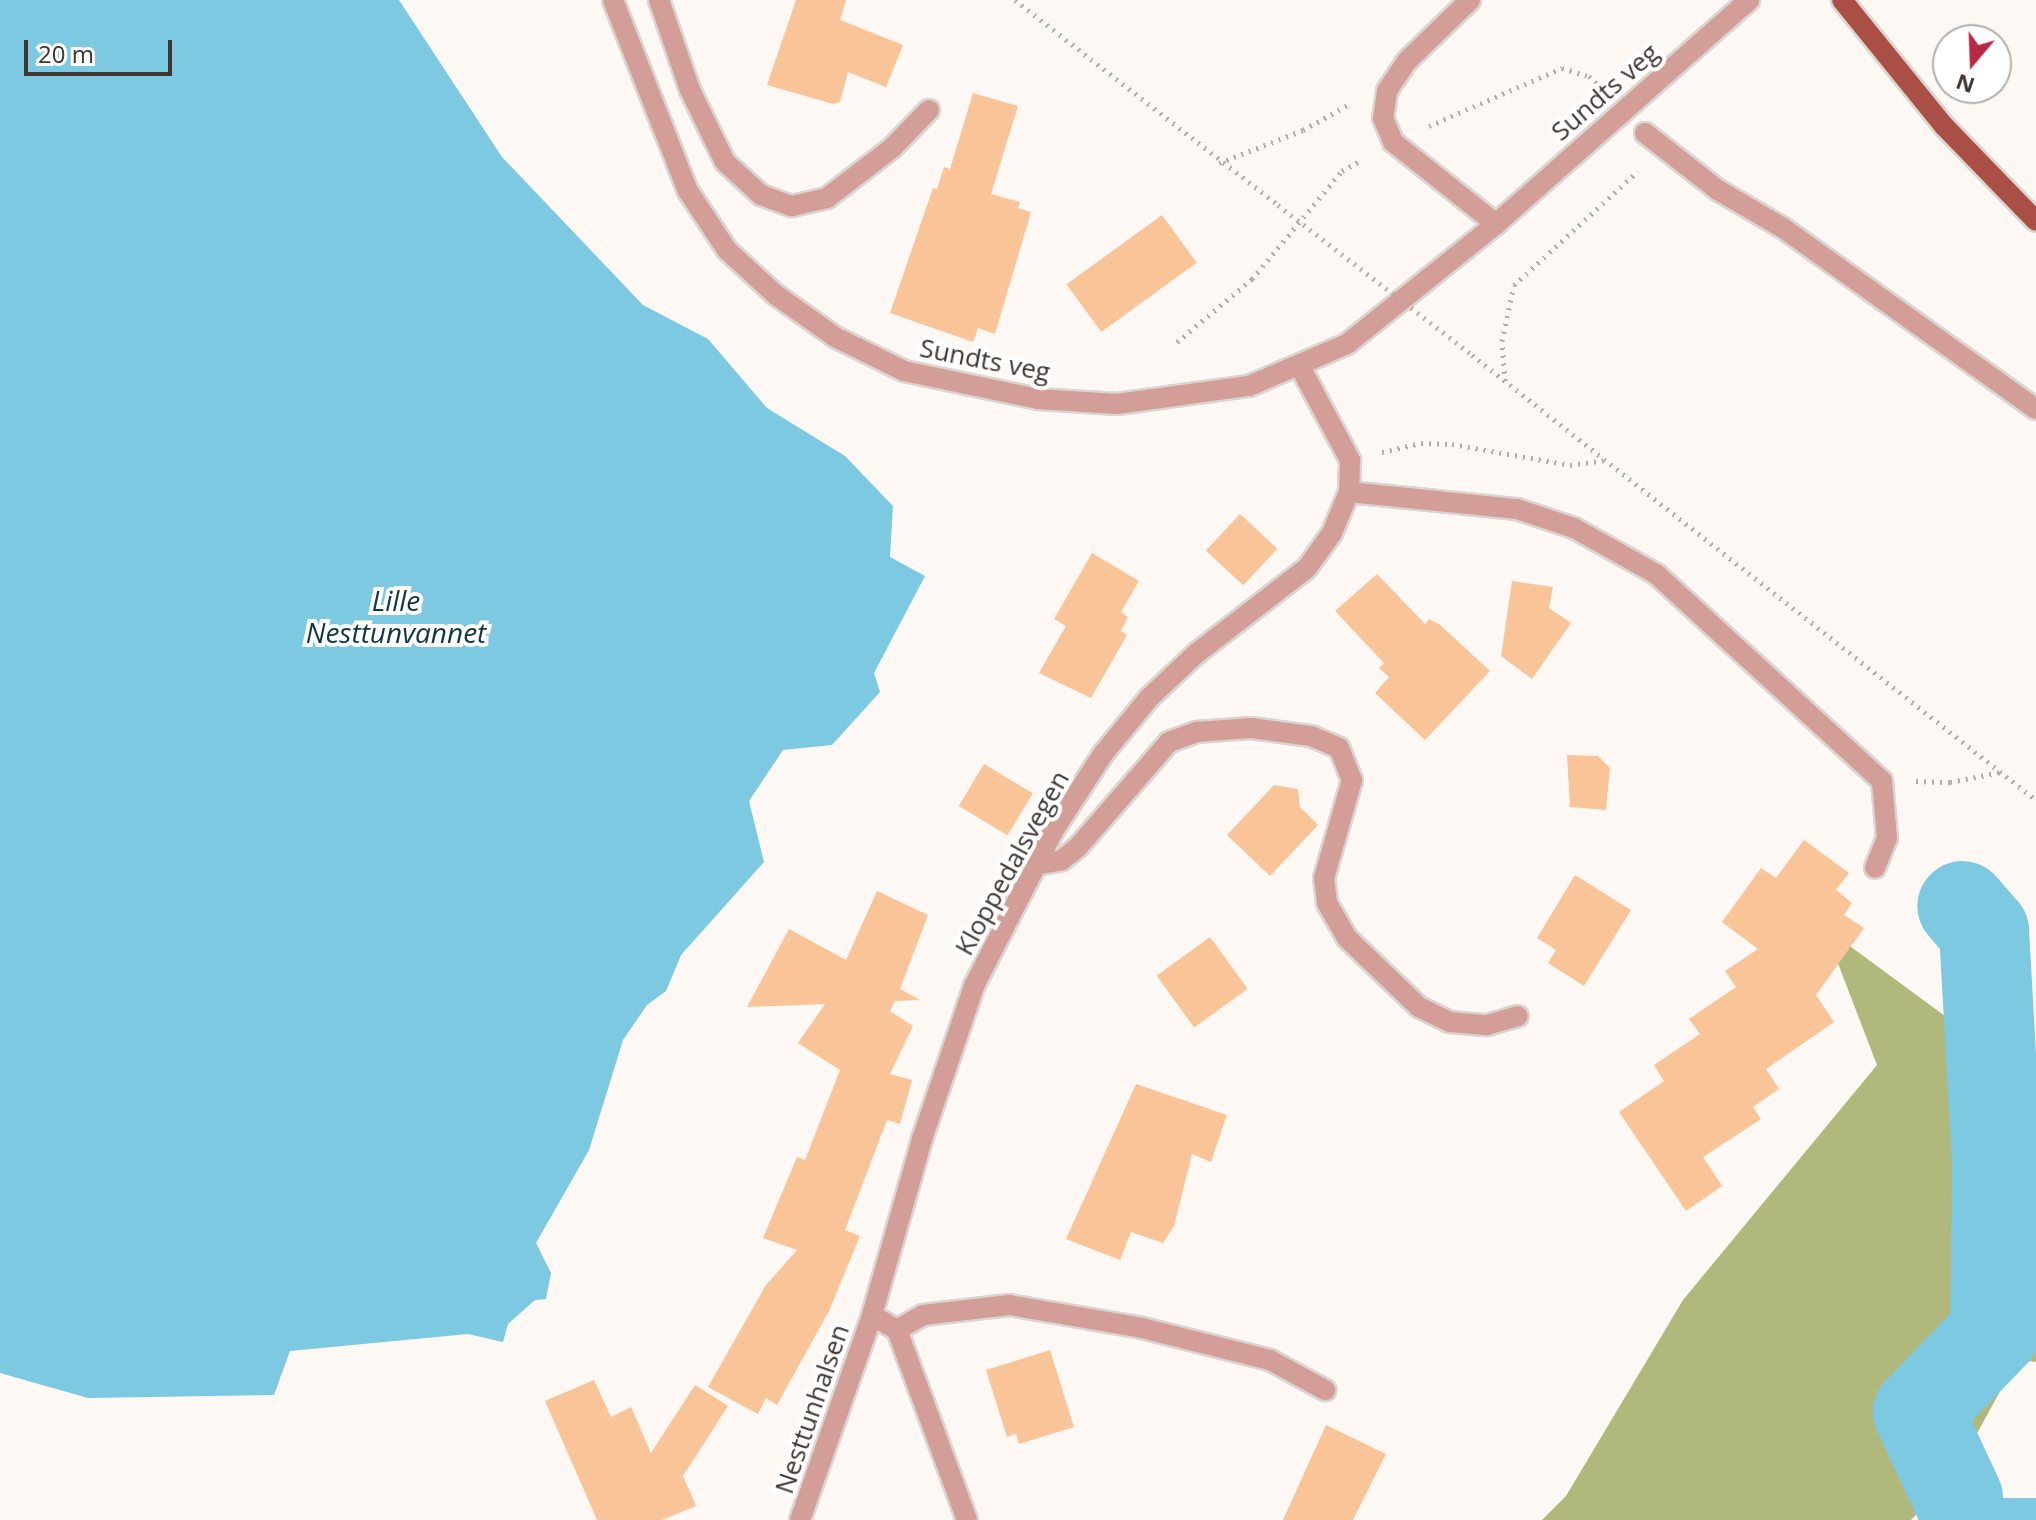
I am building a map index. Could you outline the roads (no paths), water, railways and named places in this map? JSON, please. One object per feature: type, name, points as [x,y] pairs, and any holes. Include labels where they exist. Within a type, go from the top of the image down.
[{"type":"main road","points":[[1842,0],[1944,126],[2036,221]]},
{"type":"street","name":"Sundts veg","points":[[613,0],[662,134],[703,215],[727,250],[835,337],[904,371],[1038,399],[1117,404],[1185,398],[1249,386],[1347,344],[1496,224],[1749,0]]},
{"type":"street","points":[[659,0],[690,90],[725,162],[761,195],[792,206],[827,198],[892,148],[929,110]]},
{"type":"street","points":[[1470,0],[1407,61],[1387,91],[1383,118],[1393,142],[1496,224]]},
{"type":"street","points":[[1645,133],[1718,190],[1783,228],[2036,409]]},
{"type":"street","name":"Kloppedalsvegen","points":[[872,1315],[942,1070],[974,986],[1035,865],[1103,754],[1149,698],[1197,653],[1307,568],[1332,533],[1349,492],[1350,460],[1299,365]]},
{"type":"street","points":[[1349,492],[1517,509],[1574,528],[1656,574],[1882,781],[1887,838],[1875,868]]},
{"type":"street","points":[[1035,865],[1062,860],[1078,847],[1169,742],[1197,732],[1251,728],[1311,736],[1339,748],[1352,780],[1324,878],[1327,903],[1347,938],[1419,1007],[1450,1022],[1487,1025],[1518,1016]]},
{"type":"street","points":[[897,1330],[923,1315],[1009,1305],[1142,1328],[1270,1360],[1325,1390]]},
{"type":"street","points":[[872,1315],[897,1330],[967,1520]]},
{"type":"street","name":"Nesttunhalsen","points":[[800,1520],[872,1315]]},
{"type":"water","name":"Lille Nesttunvannet","points":[[0,0],[399,0],[502,157],[643,305],[708,339],[767,408],[845,456],[893,506],[890,557],[925,576],[874,673],[880,692],[832,745],[783,750],[749,801],[764,862],[681,955],[666,991],[647,1005],[623,1040],[589,1150],[536,1243],[551,1273],[546,1299],[535,1300],[508,1324],[503,1342],[468,1334],[290,1351],[274,1395],[88,1398],[0,1373]]},
{"type":"water","points":[[1958,1498],[2036,1498],[2036,1520],[1928,1520],[1939,1503]]},
{"type":"waterway","points":[[1958,1498],[1918,1412],[1995,1332],[1997,1163],[1984,931],[1962,906]]}]
